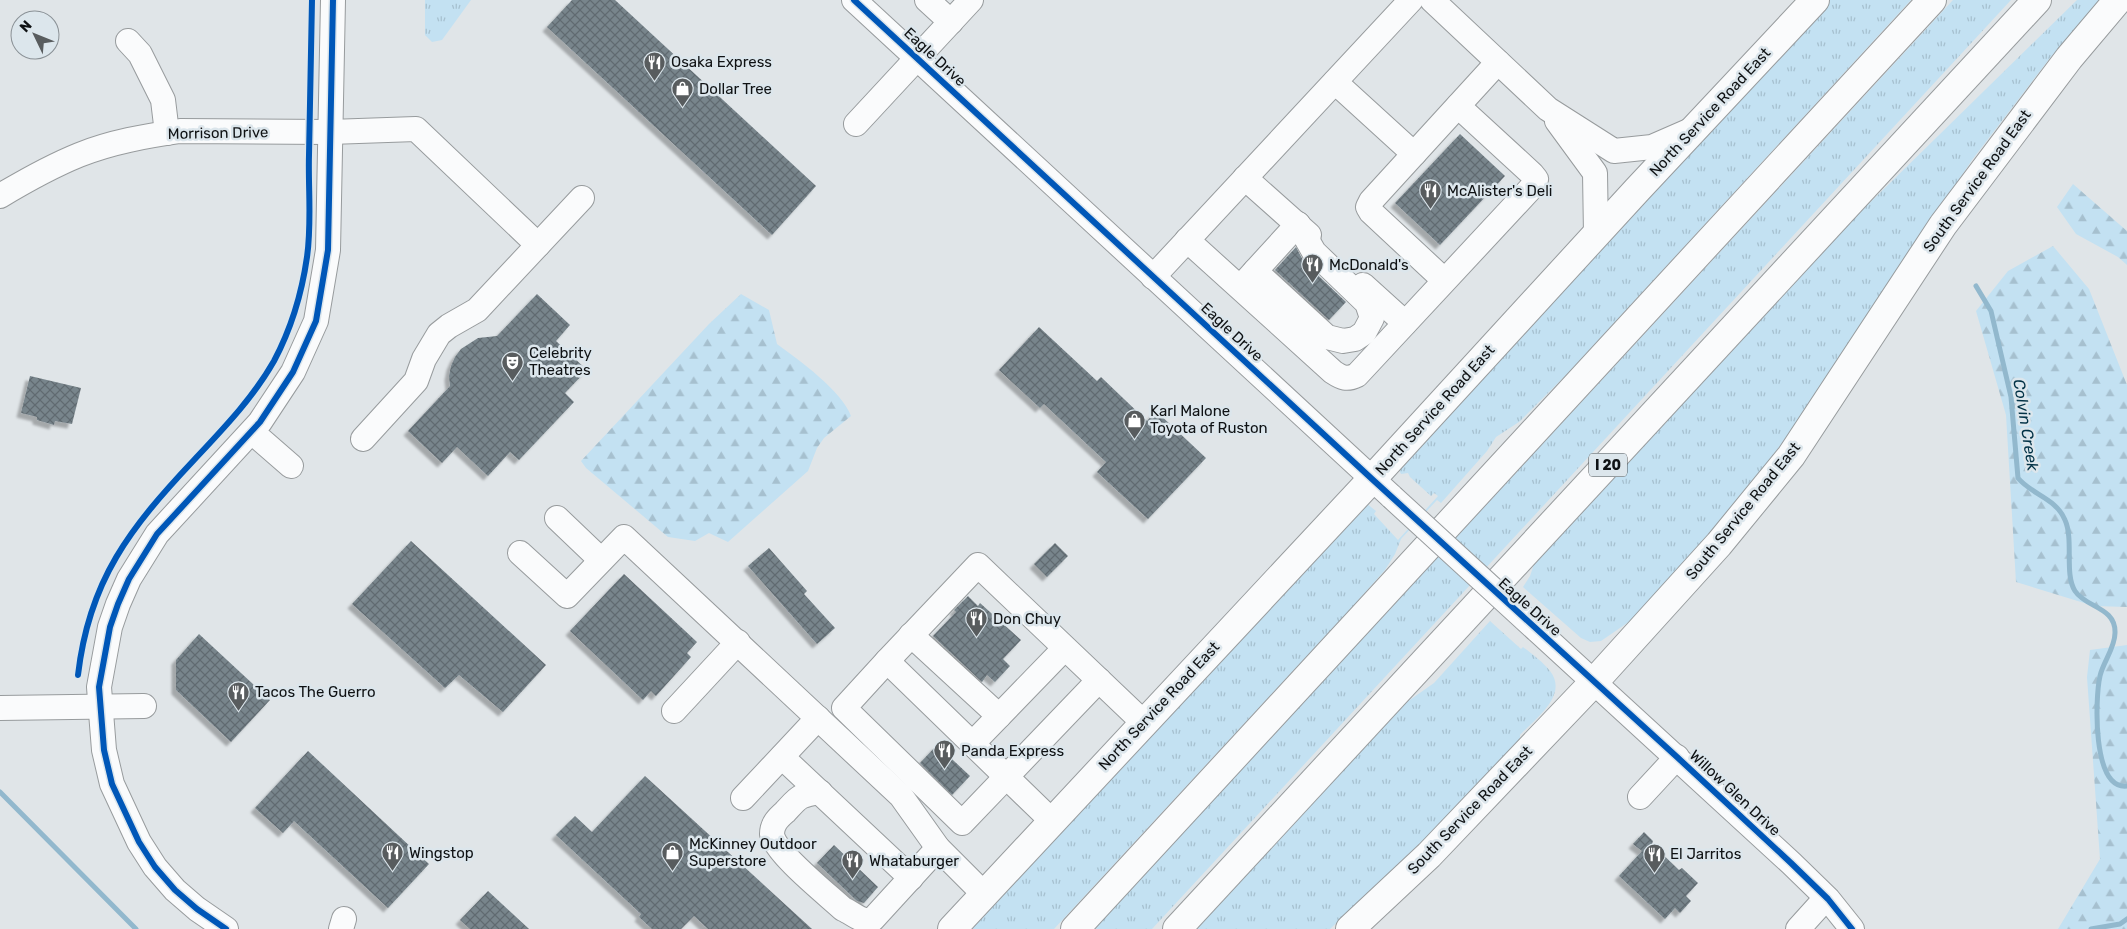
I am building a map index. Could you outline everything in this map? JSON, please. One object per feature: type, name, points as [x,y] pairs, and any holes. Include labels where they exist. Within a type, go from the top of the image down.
[{"type":"main road","name":"North Service Road East","points":[[952,929],[1144,723],[1382,488],[1596,234],[1815,0]]},
{"type":"main road","points":[[1075,929],[1932,0]]},
{"type":"main road","name":"I 20","points":[[1178,929],[2037,0]]},
{"type":"main road","points":[[2001,40],[2047,0]]},
{"type":"main road","name":"South Service Road East","points":[[1354,928],[1429,855],[1594,682],[1719,544],[1791,456],[1943,225],[2069,58],[2118,0]]},
{"type":"street","points":[[226,929],[197,910],[175,890],[154,867],[139,842],[112,784],[104,750],[99,706],[99,687],[110,627],[129,579],[157,534],[260,422],[293,372],[316,321],[328,250],[333,0]]},
{"type":"street","name":"Eagle Drive","points":[[854,0],[1594,682]]},
{"type":"street","points":[[927,0],[951,22]]},
{"type":"street","points":[[856,124],[971,0]]},
{"type":"street","points":[[1153,277],[1411,0]]},
{"type":"street","points":[[1432,0],[1548,109],[1595,173],[1596,234]]},
{"type":"street","points":[[128,41],[140,54],[163,100],[167,133]]},
{"type":"street","points":[[1444,280],[1371,212],[1368,207],[1371,201],[1498,62]]},
{"type":"street","points":[[1335,82],[1414,154]]},
{"type":"street","points":[[1247,280],[1333,372],[1343,378],[1350,379],[1357,375],[1536,180],[1532,174],[1458,106]]},
{"type":"street","points":[[1548,109],[1614,151],[1652,147],[1695,128]]},
{"type":"street","name":"Morrison Drive","points":[[0,196],[79,154],[131,139],[167,133],[180,131],[330,132],[416,129],[538,245]]},
{"type":"street","points":[[1245,178],[1298,224],[1405,323]]},
{"type":"street","points":[[363,439],[416,381],[424,359],[440,334],[449,326],[477,310],[582,198]]},
{"type":"street","points":[[1187,240],[1327,337],[1348,341],[1355,339],[1364,333],[1372,318],[1368,303],[1314,252],[1298,224]]},
{"type":"street","points":[[1247,280],[1298,224]]},
{"type":"street","points":[[252,432],[291,466]]},
{"type":"street","points":[[557,518],[601,560]]},
{"type":"street","points":[[520,553],[567,596],[624,537],[902,796],[938,848],[984,894]]},
{"type":"street","points":[[1099,680],[962,822],[844,708],[978,565],[1064,649],[1099,680],[1144,723]]},
{"type":"street","points":[[912,635],[999,716]]},
{"type":"street","points":[[674,711],[738,642]]},
{"type":"street","points":[[972,744],[1064,649]]},
{"type":"street","points":[[887,661],[1052,821]]},
{"type":"street","name":"Willow Glen Drive","points":[[1594,682],[1677,757],[1826,898],[1852,929]]},
{"type":"street","points":[[0,708],[144,706]]},
{"type":"street","points":[[743,798],[818,718]]},
{"type":"street","points":[[782,757],[911,878]]},
{"type":"street","points":[[1640,797],[1677,757]]},
{"type":"street","points":[[820,792],[786,825],[783,833],[784,840],[790,849],[849,903],[866,914],[911,878],[938,848]]},
{"type":"street","points":[[1798,929],[1826,898]]},
{"type":"green space","points":[[425,0],[471,0],[442,40],[432,42],[425,35]]},
{"type":"green space","points":[[1830,0],[1911,0],[1568,373],[1519,422],[1496,437],[1487,451],[1441,503],[1437,500],[1401,539],[1395,554],[1385,570],[1354,605],[1054,929],[971,929],[1366,503],[1376,511],[1374,514],[1398,540],[1438,496],[1434,493],[1431,496],[1408,473],[1401,474],[1398,468]]},
{"type":"green space","points":[[1953,0],[2011,0],[1152,929],[1094,929]]},
{"type":"green space","points":[[2077,0],[2101,0],[2050,58],[1972,160],[1811,404],[1747,490],[1699,547],[1633,619],[1601,641],[1590,642],[1581,638],[1523,587],[1530,576],[1535,561],[1841,231]]},
{"type":"green space","points":[[2073,184],[2127,231],[2127,265],[2118,257],[2076,234],[2057,207]]},
{"type":"green space","points":[[2053,246],[2089,289],[2127,385],[2127,607],[2094,606],[2016,582],[2006,415],[1976,311],[2008,271]]},
{"type":"green space","points":[[741,294],[769,310],[777,344],[808,367],[829,386],[839,396],[851,416],[824,438],[817,448],[808,471],[728,542],[709,533],[695,541],[668,537],[586,468],[581,461],[709,324]]},
{"type":"green space","points":[[1490,621],[1521,649],[1523,647],[1544,664],[1555,680],[1555,689],[1553,698],[1548,706],[1520,735],[1520,742],[1459,806],[1330,929],[1191,929],[1397,709],[1434,683]]},
{"type":"green space","points":[[2127,645],[2127,929],[2058,929],[2100,859],[2087,677],[2090,650]]},
{"type":"building","points":[[572,0],[615,0],[816,186],[772,235],[547,27]]},
{"type":"building","points":[[1460,134],[1505,176],[1440,245],[1395,203]]},
{"type":"building","name":"McDonald's","points":[[1296,247],[1304,262],[1346,302],[1329,320],[1275,270]]},
{"type":"building","name":"Celebrity Theatres","points":[[537,294],[570,325],[556,341],[587,370],[565,393],[574,402],[519,460],[510,452],[488,476],[457,447],[442,463],[408,431],[450,386],[451,366],[461,349],[478,338],[497,336]]},
{"type":"building","name":"Karl Malone Toyota of Ruston","points":[[1039,327],[1097,381],[1101,377],[1147,421],[1156,411],[1206,458],[1148,519],[1097,472],[1106,462],[1044,404],[1040,408],[999,370]]},
{"type":"building","points":[[30,376],[81,388],[72,424],[55,421],[54,425],[37,420],[37,417],[21,413]]},
{"type":"building","points":[[411,541],[546,665],[503,712],[459,675],[445,688],[352,604]]},
{"type":"building","points":[[1055,543],[1068,556],[1047,577],[1034,564]]},
{"type":"building","points":[[769,548],[807,591],[804,594],[835,628],[817,644],[748,566]]},
{"type":"building","points":[[624,574],[697,642],[687,653],[691,657],[656,696],[651,691],[643,700],[570,631]]},
{"type":"building","name":"Don Chuy","points":[[968,596],[978,606],[980,603],[1021,640],[1003,659],[1010,666],[995,682],[987,675],[982,682],[933,636],[956,612],[954,610]]},
{"type":"building","points":[[199,634],[270,700],[231,742],[176,690],[176,660]]},
{"type":"building","name":"Panda Express","points":[[937,745],[970,776],[952,795],[920,763]]},
{"type":"building","points":[[308,751],[429,864],[388,908],[294,821],[283,833],[255,808]]},
{"type":"building","name":"McKinney Outdoor Superstore","points":[[645,776],[812,929],[708,929],[694,916],[681,929],[652,929],[639,917],[641,914],[556,835],[575,816],[592,832]]},
{"type":"building","name":"El Jarritos","points":[[1644,832],[1653,841],[1652,844],[1679,870],[1682,868],[1698,883],[1686,896],[1691,901],[1680,913],[1675,908],[1665,919],[1619,876],[1642,851],[1633,844]]},
{"type":"building","name":"Whataburger","points":[[834,845],[878,887],[864,903],[857,901],[817,863]]},
{"type":"building","points":[[488,891],[529,929],[470,929],[460,920]]},
{"type":"waterway","name":"Colvin Creek","points":[[1976,286],[1991,311],[2011,397],[2018,478],[2030,489],[2050,502],[2061,513],[2068,528],[2070,576],[2075,591],[2080,597],[2106,613],[2114,624],[2114,639],[2100,676],[2098,687],[2098,741],[2107,774],[2116,783],[2127,786]]},
{"type":"waterway","points":[[0,792],[136,929]]},
{"type":"waterway","name":"Colvin Creek","points":[[2091,929],[2120,924],[2127,919]]},
{"type":"cycle path","points":[[78,675],[92,611],[116,557],[150,509],[227,425],[257,388],[274,361],[291,323],[302,284],[307,257],[310,218],[309,155],[312,0]]},
{"type":"cycle path","points":[[226,929],[197,909],[175,890],[155,867],[139,842],[112,784],[104,750],[99,687],[110,627],[129,579],[157,534],[260,422],[293,372],[316,321],[328,250],[333,0]]},
{"type":"cycle path","points":[[854,0],[1791,863],[1828,899],[1852,929]]},
{"type":"place","name":"Osaka Express","points":[[655,81]]},
{"type":"place","name":"Dollar Tree","points":[[683,108]]},
{"type":"place","name":"McAlister's Deli","points":[[1431,210]]},
{"type":"place","name":"McDonald's","points":[[1313,284]]},
{"type":"place","name":"Celebrity Theatres","points":[[513,381]]},
{"type":"place","name":"Karl Malone Toyota of Ruston","points":[[1134,439]]},
{"type":"place","name":"Don Chuy","points":[[977,638]]},
{"type":"place","name":"Tacos The Guerro","points":[[239,711]]},
{"type":"place","name":"Panda Express","points":[[945,770]]},
{"type":"place","name":"Wingstop","points":[[393,872]]},
{"type":"place","name":"McKinney Outdoor Superstore","points":[[673,872]]},
{"type":"place","name":"El Jarritos","points":[[1654,873]]},
{"type":"place","name":"Whataburger","points":[[853,880]]}]
